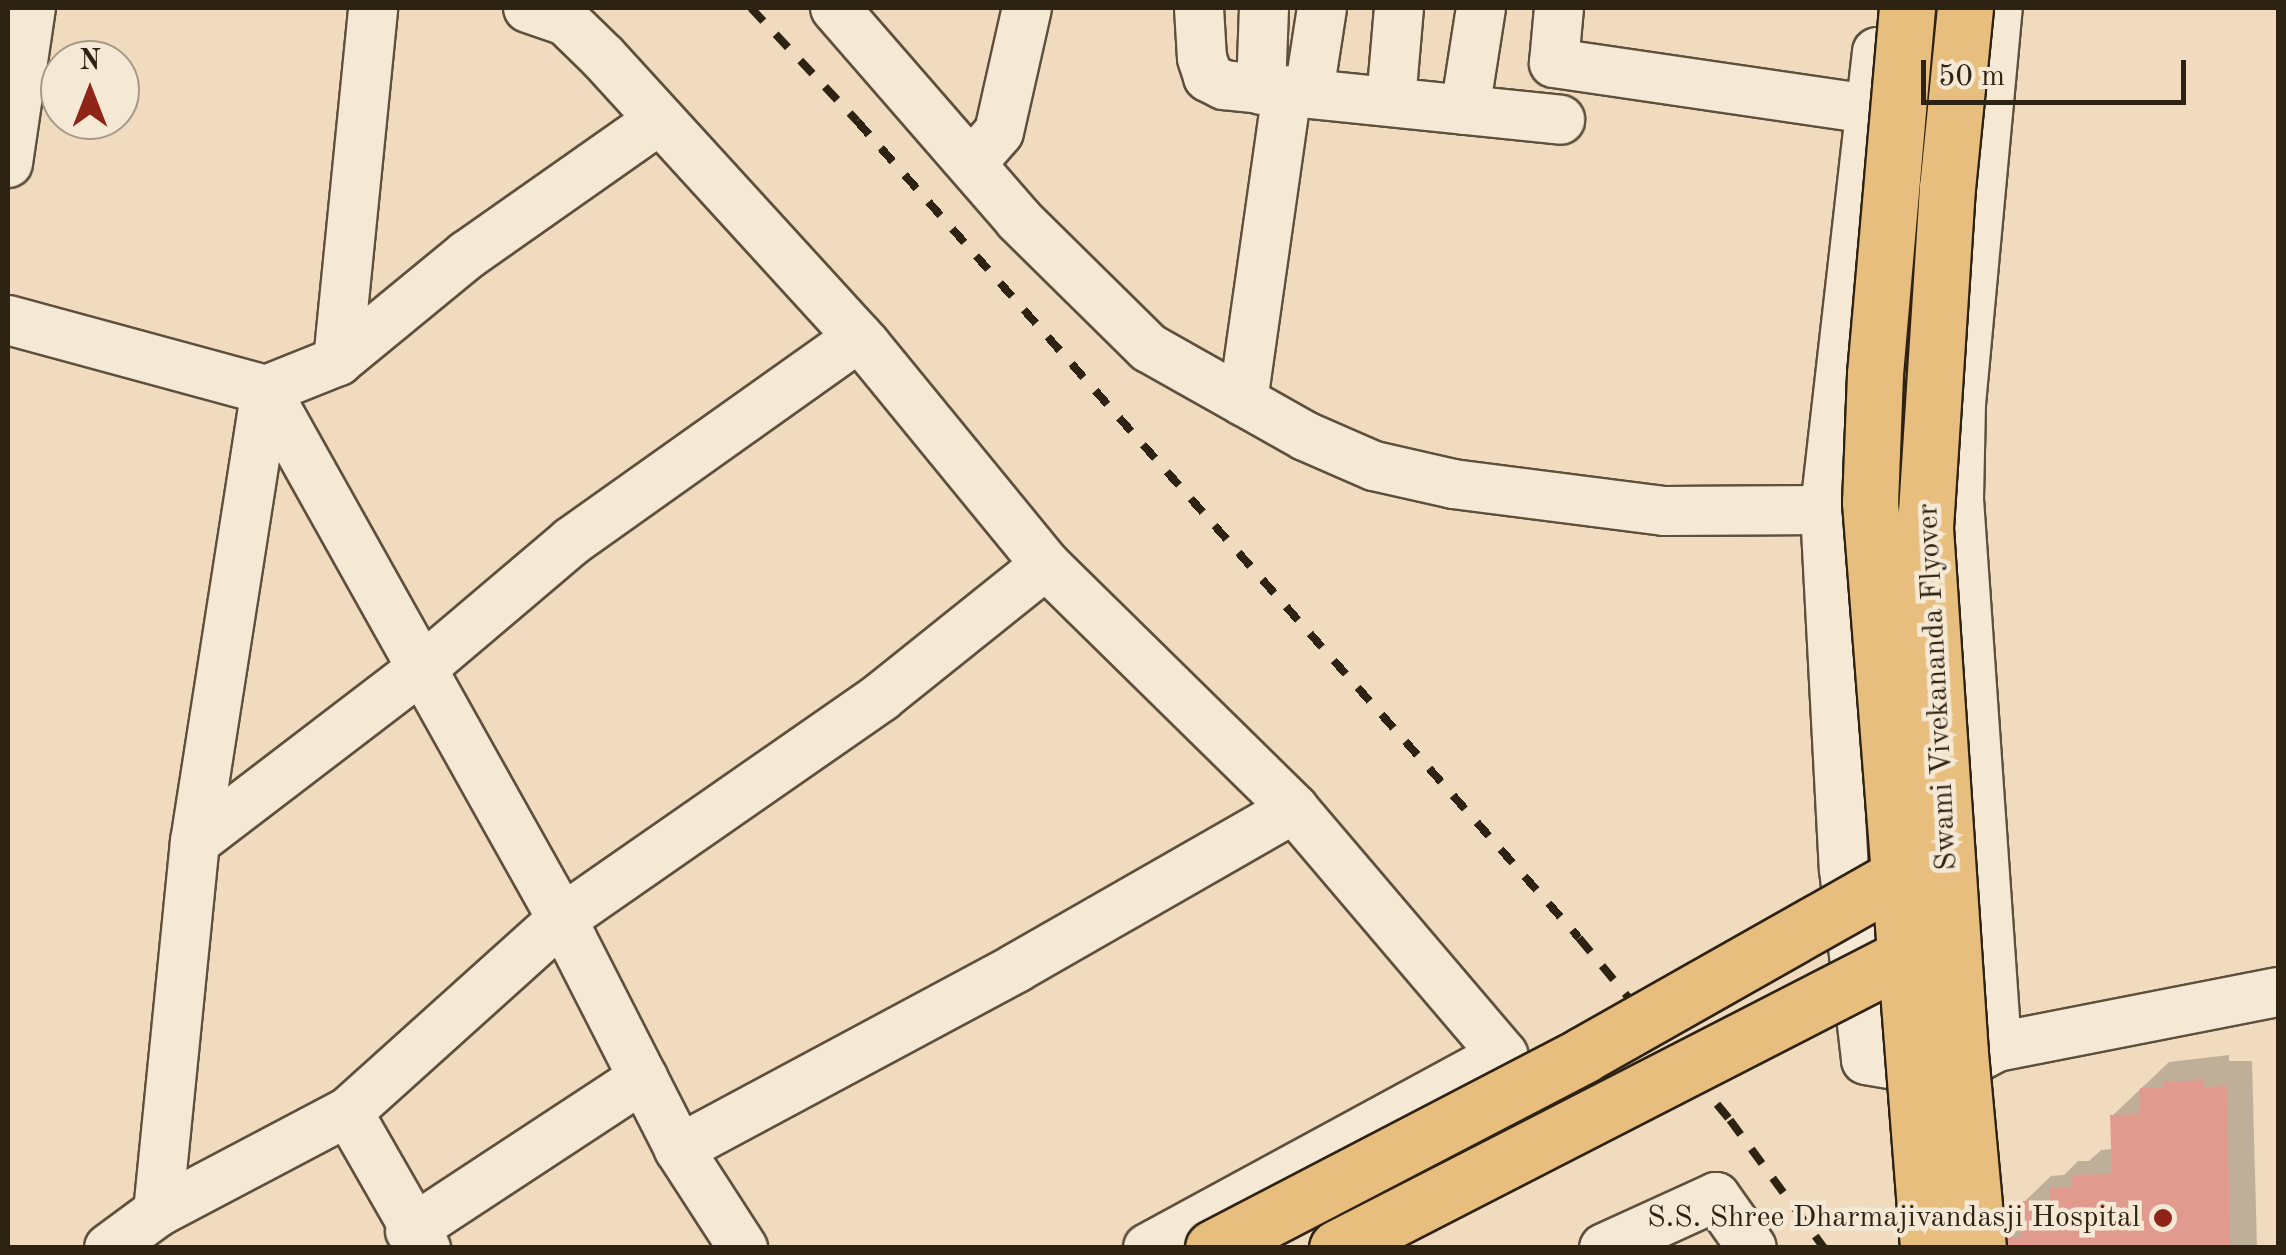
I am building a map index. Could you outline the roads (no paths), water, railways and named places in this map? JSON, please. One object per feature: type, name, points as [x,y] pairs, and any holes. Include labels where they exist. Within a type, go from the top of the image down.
[{"type":"main road","name":"Swami Vivekananda Flyover","points":[[1907,8],[1874,374],[1870,502],[1896,877],[1906,956],[1928,1248]]},
{"type":"main road","name":"Swami Vivekananda Flyover","points":[[1965,8],[1947,187],[1924,528],[1960,1054],[1978,1248]]},
{"type":"main road","name":"Swami Vivekananda Flyover","points":[[1202,1239],[1583,1055],[1896,877]]},
{"type":"main road","points":[[1337,1248],[1906,956]]},
{"type":"street","points":[[8,163],[31,8]]},
{"type":"street","points":[[338,361],[374,8]]},
{"type":"street","points":[[528,8],[566,21],[659,120],[859,336],[1046,565],[1294,809],[1503,1055],[1202,1239],[1148,1248]]},
{"type":"street","points":[[964,156],[985,148],[999,132],[1027,8]]},
{"type":"street","points":[[1199,8],[1202,58],[1208,77],[1224,85],[1560,120]]},
{"type":"street","points":[[1264,8],[1285,91]]},
{"type":"street","points":[[1243,402],[1285,91],[1322,8]]},
{"type":"street","points":[[1392,102],[1399,8]]},
{"type":"street","points":[[1466,110],[1481,8]]},
{"type":"street","points":[[1559,8],[1554,63],[1871,108]]},
{"type":"street","points":[[1882,8],[1825,510],[1844,869],[1866,1060],[1930,1071],[1974,1059],[1997,1047],[2278,992]]},
{"type":"street","points":[[1997,1047],[1958,499],[1961,404],[1998,8]]},
{"type":"street","points":[[856,13],[964,156],[1019,220],[1149,348],[1305,436],[1374,466],[1453,484],[1664,511],[1825,510],[1958,499]]},
{"type":"street","points":[[8,320],[266,390],[338,361],[467,255],[659,120]]},
{"type":"street","points":[[195,842],[420,670],[572,541],[859,336]]},
{"type":"street","points":[[266,390],[562,920],[680,1149],[743,1248]]},
{"type":"street","points":[[158,1212],[195,842],[266,390]]},
{"type":"street","points":[[110,1248],[158,1212],[348,1112],[562,920],[881,697],[1046,565]]},
{"type":"street","points":[[680,1149],[1016,968],[1294,809]]},
{"type":"street","points":[[348,1112],[416,1235],[643,1078]]},
{"type":"street","points":[[1604,1248],[1716,1197],[1752,1248]]},
{"type":"railway","points":[[751,8],[857,121],[1579,938],[1730,1120],[1824,1248]]},
{"type":"place","name":"S.S. Shree Dharmajivandasji Hospital","points":[[2163,1218]]}]
